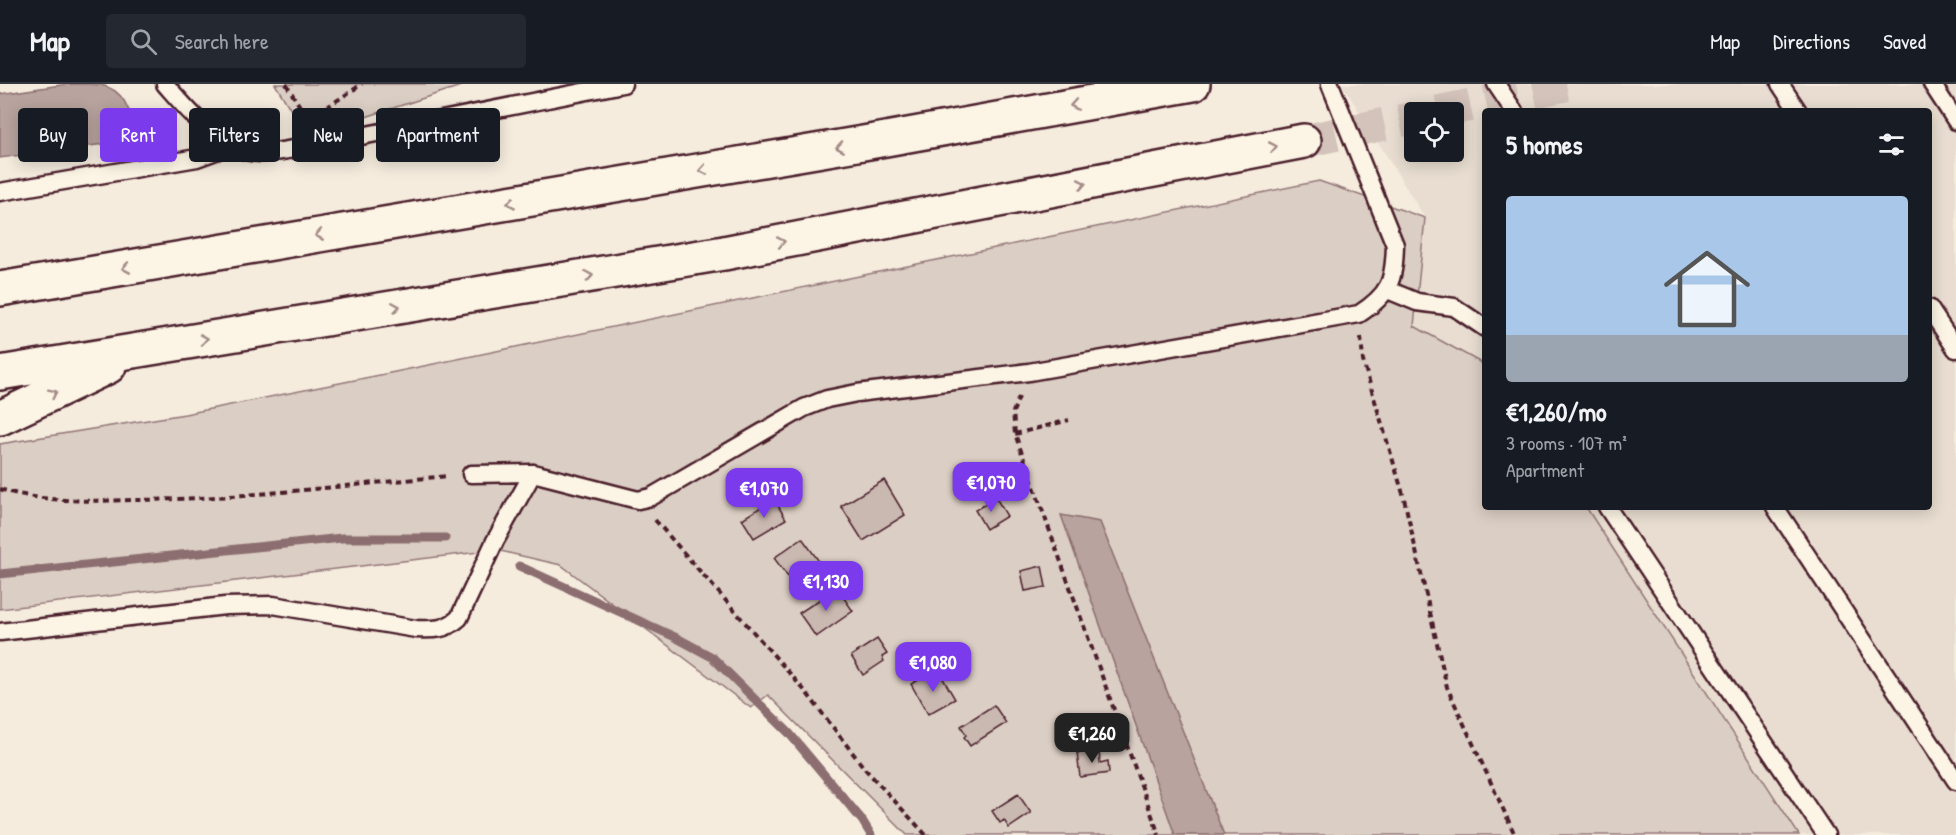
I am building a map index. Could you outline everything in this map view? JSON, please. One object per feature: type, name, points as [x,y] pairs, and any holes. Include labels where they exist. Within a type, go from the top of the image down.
[{"type":"highway","points":[[0,289],[869,142],[1193,84]]},
{"type":"highway","points":[[0,373],[724,253],[1304,141]]},
{"type":"highway","points":[[0,418],[146,349]]},
{"type":"lane","points":[[165,84],[189,112]]},
{"type":"lane","points":[[280,151],[623,84]]},
{"type":"lane","points":[[471,474],[533,473],[638,500],[651,496],[804,408],[827,399],[857,393],[1029,372],[1359,314],[1377,303],[1388,290],[1394,270],[1395,245],[1330,84]]},
{"type":"lane","points":[[1496,84],[1512,108]]},
{"type":"lane","points":[[1779,84],[1795,108]]},
{"type":"lane","points":[[1932,84],[1956,121]]},
{"type":"lane","points":[[0,192],[189,159]]},
{"type":"lane","points":[[1388,290],[1417,302],[1454,307],[1482,326]]},
{"type":"lane","points":[[1932,313],[1956,349]]},
{"type":"lane","points":[[0,632],[225,606],[273,605],[416,629],[433,630],[449,627],[459,618],[495,541],[533,473]]},
{"type":"lane","points":[[1609,510],[1827,835]]},
{"type":"lane","points":[[1777,510],[1956,781]]},
{"type":"path","points":[[286,84],[309,119],[362,84]]},
{"type":"path","points":[[1359,314],[1363,361],[1403,494],[1447,687],[1515,835]]},
{"type":"path","points":[[1029,372],[1012,412],[1015,434],[1159,835]]},
{"type":"path","points":[[1015,434],[1069,420]]},
{"type":"path","points":[[0,489],[21,496],[96,501],[197,499],[471,474]]},
{"type":"path","points":[[638,500],[806,692],[865,769],[926,835]]},
{"type":"shaded area","points":[[68,84],[101,85],[117,93],[128,108],[100,108],[100,145],[88,146],[88,108],[18,108],[18,156],[0,158],[0,94]]},
{"type":"shaded area","points":[[275,84],[467,84],[393,108],[376,108],[376,114],[364,117],[364,108],[292,108],[292,112]]},
{"type":"shaded area","points":[[1342,84],[1956,84],[1956,835],[1799,835],[1588,510],[1932,510],[1932,108],[1482,108],[1482,363],[1414,326],[1425,218]]},
{"type":"shaded area","points":[[1319,181],[1425,218],[1414,326],[1482,363],[1482,510],[1588,510],[1799,835],[907,835],[768,695],[751,708],[561,565],[496,550],[0,609],[0,444],[185,414]]},
{"type":"shaded area","points":[[1061,515],[1100,522],[1224,835],[1175,835]]},
{"type":"building","points":[[884,480],[905,515],[863,541],[841,506]]},
{"type":"building","points":[[996,498],[1007,516],[986,529],[975,510]]},
{"type":"building","points":[[774,499],[786,519],[754,538],[742,519]]},
{"type":"building","points":[[802,538],[821,564],[817,567],[821,572],[805,583],[796,571],[788,577],[774,558]]},
{"type":"building","points":[[1042,566],[1046,587],[1025,591],[1021,571]]},
{"type":"building","points":[[837,588],[853,611],[816,637],[799,613]]},
{"type":"building","points":[[877,639],[887,654],[882,657],[884,661],[863,675],[851,656]]},
{"type":"building","points":[[929,674],[932,680],[941,675],[955,699],[928,714],[911,684]]},
{"type":"building","points":[[994,705],[1006,723],[970,746],[961,726]]},
{"type":"building","points":[[1099,750],[1100,763],[1108,761],[1109,773],[1080,777],[1077,753]]},
{"type":"building","points":[[1018,794],[1031,813],[1009,828],[1004,820],[1000,823],[992,811]]},
{"type":"waterway","points":[[0,574],[342,538],[445,538]]},
{"type":"waterway","points":[[519,566],[675,637],[712,657],[789,733],[862,820],[871,835]]},
{"type":"tunnel","points":[[1464,106],[1570,84]]},
{"type":"tunnel","points":[[1304,141],[1404,120]]}]
